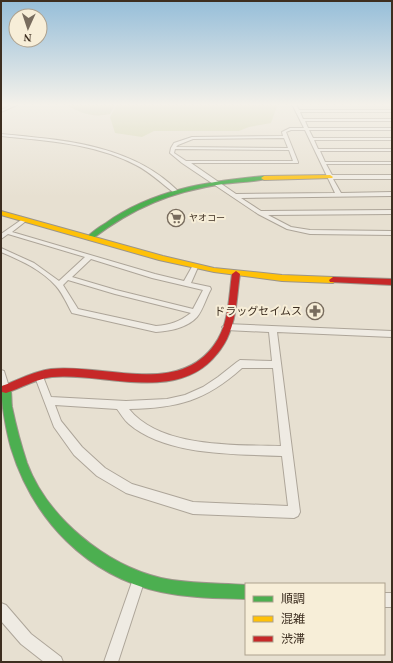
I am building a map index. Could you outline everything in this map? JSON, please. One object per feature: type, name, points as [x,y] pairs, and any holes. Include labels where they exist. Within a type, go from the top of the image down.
[{"type":"street","points":[[1,135],[77,145],[106,152],[143,167],[175,191]]},
{"type":"street","points":[[310,135],[339,195]]},
{"type":"street","points":[[184,162],[296,162],[286,137],[198,137],[184,140],[176,144],[172,153],[184,162],[260,213],[281,225],[299,231],[392,233]]},
{"type":"street","points":[[312,139],[392,139]]},
{"type":"street","points":[[173,148],[291,149]]},
{"type":"street","points":[[317,150],[392,150]]},
{"type":"street","points":[[323,163],[392,163]]},
{"type":"street","points":[[90,238],[113,220],[136,206],[175,191],[214,182],[247,178],[392,177]]},
{"type":"street","points":[[236,196],[392,194]]},
{"type":"street","points":[[260,213],[392,212]]},
{"type":"street","points":[[1,213],[195,267],[236,274],[282,278],[392,282]]},
{"type":"street","points":[[1,237],[24,220]]},
{"type":"street","points":[[1,250],[32,265],[59,285],[75,311],[156,329],[183,323],[196,312],[207,289],[154,276],[7,232]]},
{"type":"street","points":[[59,285],[89,257]]},
{"type":"street","points":[[187,283],[195,267]]},
{"type":"street","points":[[4,390],[52,373],[154,379],[178,375],[197,368],[208,359],[222,342],[236,274]]},
{"type":"street","points":[[68,278],[115,292],[196,312]]},
{"type":"street","points":[[226,327],[392,334]]},
{"type":"street","points":[[39,377],[57,424],[78,451],[101,472],[130,489],[193,508],[294,512],[273,329]]},
{"type":"street","points":[[49,401],[154,405],[182,400],[199,394],[216,385],[240,364],[277,365]]},
{"type":"street","points":[[1,374],[27,480],[36,496],[80,545],[114,566],[139,579],[188,589],[245,592]]},
{"type":"street","points":[[119,404],[124,414],[134,422],[172,441],[192,446],[287,451]]},
{"type":"street","points":[[111,662],[139,579]]},
{"type":"street","points":[[1,610],[8,620],[36,649],[56,662]]},
{"type":"green space","points":[[128,135],[146,135],[142,137]]},
{"type":"traffic: fast","points":[[90,238],[117,218],[151,200],[206,185],[264,178]]},
{"type":"traffic: fast","points":[[6,389],[5,393],[7,406],[15,442],[23,466],[34,489],[64,530],[83,547],[126,573],[150,582],[185,589],[245,592]]},
{"type":"traffic: slow","points":[[264,178],[330,177]]},
{"type":"traffic: slow","points":[[1,213],[162,258],[214,270],[282,278],[333,280]]},
{"type":"traffic: jam","points":[[6,389],[34,377],[52,373],[144,378],[167,377],[188,372],[206,361],[221,342],[225,334],[230,317],[236,274]]},
{"type":"traffic: jam","points":[[333,280],[392,282]]},
{"type":"place","name":"ヤオコー","points":[[176,218]]},
{"type":"place","name":"ドラッグセイムス","points":[[315,311]]}]
